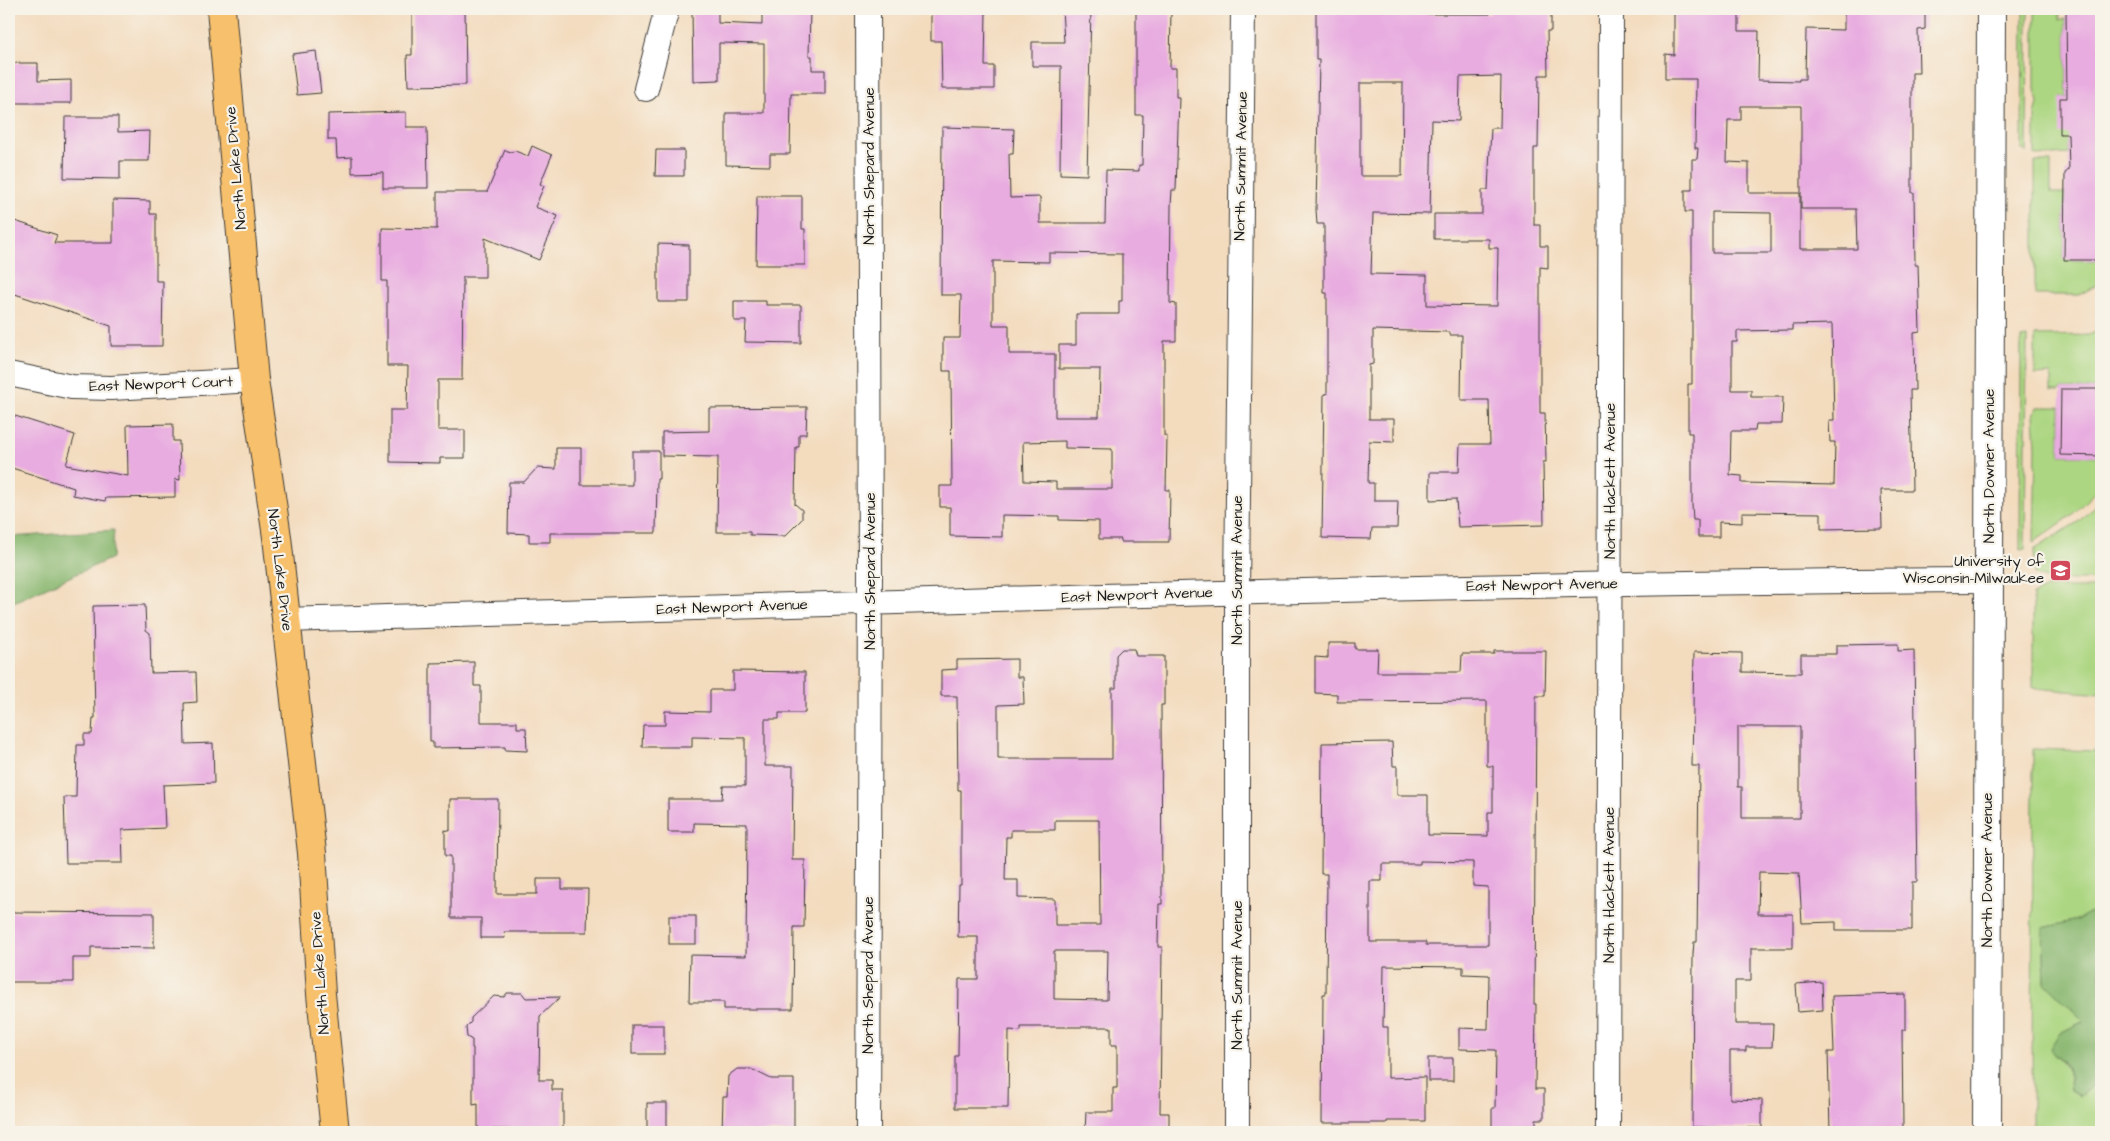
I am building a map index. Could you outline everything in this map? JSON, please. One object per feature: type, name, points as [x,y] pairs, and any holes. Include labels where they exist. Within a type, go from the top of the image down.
[{"type":"main road","name":"North Lake Drive","points":[[222,9],[254,380],[277,538],[312,853],[321,994],[335,1132]]},
{"type":"street","points":[[646,89],[667,9]]},
{"type":"street","name":"North Shepard Avenue","points":[[868,9],[868,1132]]},
{"type":"street","name":"North Summit Avenue","points":[[1237,1132],[1237,592],[1243,9]]},
{"type":"street","name":"North Hackett Avenue","points":[[1608,1132],[1611,9]]},
{"type":"street","name":"North Downer Avenue","points":[[1987,1132],[1991,9]]},
{"type":"street","name":"East Newport Court","points":[[9,374],[72,387],[111,388],[254,380]]},
{"type":"street","name":"East Newport Avenue","points":[[286,620],[1237,592],[1610,584],[1988,580]]},
{"type":"green space","points":[[2023,9],[2028,9],[2027,153],[2022,149]]},
{"type":"green space","points":[[2035,9],[2060,9],[2060,19],[2066,19],[2067,98],[2061,98],[2069,134],[2069,154],[2035,156],[2035,114],[2038,103],[2035,89]]},
{"type":"green space","points":[[2035,162],[2051,162],[2051,193],[2065,193],[2064,258],[2069,260],[2101,260],[2101,283],[2079,295],[2035,295]]},
{"type":"green space","points":[[2101,329],[2101,389],[2061,389],[2060,391],[2051,391],[2051,374],[2035,375],[2035,336],[2089,335]]},
{"type":"green space","points":[[2027,337],[2025,549],[2020,550],[2021,338]]},
{"type":"green space","points":[[2037,407],[2060,407],[2060,455],[2101,456],[2101,486],[2071,516],[2034,542],[2036,448],[2034,415]]},
{"type":"green space","points":[[2101,499],[2101,580],[2049,580],[2035,575],[2034,550],[2079,521]]},
{"type":"green space","points":[[114,530],[112,558],[9,604],[9,537]]},
{"type":"green space","points":[[2046,588],[2101,588],[2101,694],[2033,688],[2033,595]]},
{"type":"green space","points":[[2033,749],[2101,751],[2101,906],[2077,920],[2043,928],[2045,983],[2084,1021],[2060,1033],[2054,1055],[2067,1070],[2071,1091],[2079,1096],[2101,1078],[2101,1132],[2032,1132]]},
{"type":"green space","points":[[2101,906],[2101,1078],[2080,1096],[2071,1091],[2069,1074],[2066,1067],[2050,1047],[2060,1033],[2084,1021],[2045,983],[2043,928],[2077,920]]},
{"type":"building","points":[[412,9],[465,9],[466,85],[408,86],[407,55],[412,55]]},
{"type":"building","points":[[692,9],[718,9],[718,23],[762,25],[762,9],[810,9],[809,56],[812,56],[812,70],[825,70],[825,94],[791,94],[790,154],[770,154],[770,166],[726,165],[726,113],[764,113],[764,44],[719,43],[719,80],[693,81]]},
{"type":"building","points":[[1062,9],[1091,9],[1087,175],[1060,174],[1061,66],[1032,66],[1032,42],[1064,42]]},
{"type":"building","points":[[1136,9],[1171,9],[1170,68],[1176,68],[1176,97],[1179,97],[1176,190],[1172,190],[1171,205],[1170,303],[1176,304],[1176,341],[1164,341],[1164,436],[1167,436],[1166,490],[1170,490],[1169,542],[1121,542],[1121,539],[1099,539],[1099,521],[1059,520],[1059,516],[1002,515],[1002,537],[950,536],[950,507],[940,507],[940,486],[952,486],[951,371],[943,371],[943,338],[960,338],[961,295],[941,295],[942,127],[1014,129],[1013,154],[1009,154],[1010,198],[1040,197],[1040,223],[1105,223],[1106,170],[1139,171],[1139,165],[1142,165],[1143,115],[1136,115]],"holes":[[[1049,253],[1122,254],[1122,301],[1119,301],[1119,314],[1076,314],[1076,345],[1059,345],[1059,369],[1100,369],[1099,417],[1055,417],[1055,354],[1009,354],[1009,325],[993,325],[993,261],[1049,262]],[[1065,441],[1065,448],[1112,449],[1112,489],[1056,489],[1056,482],[1024,481],[1023,442]]]},
{"type":"building","points":[[1316,9],[1427,9],[1427,14],[1490,14],[1490,9],[1551,9],[1551,31],[1547,31],[1548,75],[1539,75],[1538,148],[1534,148],[1534,225],[1540,225],[1540,246],[1548,246],[1548,268],[1540,267],[1540,413],[1545,413],[1546,462],[1543,462],[1544,525],[1458,527],[1456,499],[1430,500],[1430,472],[1459,472],[1460,444],[1490,444],[1489,400],[1461,400],[1462,335],[1450,335],[1450,332],[1373,330],[1373,364],[1369,365],[1369,419],[1394,419],[1394,442],[1369,441],[1368,483],[1374,483],[1374,501],[1398,501],[1397,528],[1372,528],[1371,539],[1322,538],[1324,394],[1327,394],[1327,293],[1324,293],[1324,224],[1317,224],[1316,209],[1319,60],[1316,60]],"holes":[[[1501,76],[1500,128],[1491,128],[1488,190],[1482,190],[1482,214],[1434,214],[1434,239],[1489,239],[1489,248],[1498,248],[1497,306],[1427,305],[1427,275],[1371,274],[1373,213],[1430,214],[1432,120],[1459,121],[1460,77]],[[1360,83],[1403,83],[1402,176],[1360,176]]]},
{"type":"building","points":[[1674,9],[1739,9],[1739,31],[1759,31],[1758,80],[1799,81],[1799,79],[1805,79],[1806,29],[1844,30],[1844,9],[1925,9],[1925,29],[1918,30],[1919,73],[1912,73],[1912,193],[1914,193],[1915,265],[1918,265],[1920,332],[1914,333],[1915,390],[1910,390],[1912,490],[1881,490],[1882,528],[1821,529],[1821,513],[1742,512],[1742,523],[1719,522],[1719,537],[1698,537],[1698,520],[1693,520],[1692,505],[1692,433],[1688,433],[1688,384],[1692,384],[1692,212],[1685,212],[1685,190],[1692,190],[1692,159],[1697,159],[1698,148],[1695,148],[1696,79],[1665,79],[1665,54],[1674,55]],"holes":[[[1741,106],[1801,106],[1801,209],[1856,209],[1857,249],[1800,249],[1800,193],[1749,193],[1749,163],[1727,162],[1728,120],[1741,120]],[[1712,212],[1771,213],[1771,253],[1712,253]],[[1832,324],[1834,420],[1829,420],[1830,442],[1835,442],[1834,485],[1742,483],[1742,476],[1730,475],[1731,431],[1755,431],[1756,424],[1782,424],[1783,397],[1751,397],[1751,390],[1732,390],[1732,342],[1737,342],[1737,331],[1792,330],[1792,325]]]},
{"type":"building","points":[[2066,9],[2101,9],[2101,260],[2064,260],[2065,173],[2069,170],[2068,134],[2060,134],[2060,98],[2067,98]]},
{"type":"building","points":[[931,11],[986,11],[985,66],[994,66],[994,89],[942,89],[941,41],[931,41]]},
{"type":"building","points":[[316,51],[321,93],[297,95],[292,54]]},
{"type":"building","points":[[9,63],[38,63],[38,81],[71,80],[71,103],[9,103]]},
{"type":"building","points":[[406,112],[406,127],[427,127],[428,188],[383,188],[383,172],[352,173],[352,157],[337,158],[336,140],[328,140],[328,114]]},
{"type":"building","points":[[65,117],[118,117],[118,132],[150,131],[149,161],[120,161],[120,179],[64,178]]},
{"type":"building","points":[[532,146],[552,155],[540,184],[544,186],[535,207],[558,216],[539,260],[485,238],[485,277],[463,277],[462,380],[438,380],[438,430],[465,430],[465,458],[440,458],[440,463],[390,462],[390,410],[407,410],[408,366],[387,366],[387,281],[382,281],[382,228],[437,229],[437,192],[487,192],[505,150],[515,151],[528,156]]},
{"type":"building","points":[[656,150],[684,150],[684,176],[655,176]]},
{"type":"building","points":[[757,196],[802,196],[802,229],[805,229],[805,265],[756,265]]},
{"type":"building","points":[[113,200],[150,201],[150,214],[156,214],[156,281],[163,281],[162,346],[111,346],[111,326],[9,292],[9,219],[57,235],[54,243],[113,243]]},
{"type":"building","points":[[658,244],[689,245],[689,302],[658,302]]},
{"type":"building","points":[[734,301],[766,301],[766,305],[801,305],[801,343],[745,342],[746,321],[734,321]]},
{"type":"building","points":[[2061,389],[2101,389],[2101,456],[2060,455]]},
{"type":"building","points":[[807,407],[806,434],[799,434],[799,447],[796,447],[795,504],[802,510],[802,519],[785,536],[750,535],[750,532],[717,532],[718,457],[662,456],[662,432],[709,431],[709,408]]},
{"type":"building","points":[[9,414],[75,435],[66,465],[128,476],[127,425],[173,424],[173,441],[179,441],[180,480],[175,479],[175,497],[106,498],[105,501],[73,495],[74,488],[9,467]]},
{"type":"building","points":[[556,448],[581,448],[581,485],[632,485],[632,451],[659,451],[656,533],[550,533],[550,542],[529,542],[529,534],[508,533],[509,482],[524,482],[537,468],[556,469]]},
{"type":"building","points":[[145,605],[146,630],[150,633],[151,673],[196,672],[197,702],[184,703],[185,744],[213,743],[214,783],[163,785],[165,828],[122,830],[123,863],[66,863],[64,797],[76,797],[77,745],[84,745],[84,734],[92,734],[93,718],[95,718],[93,606]]},
{"type":"building","points":[[1328,643],[1355,643],[1355,649],[1378,649],[1377,672],[1461,672],[1462,654],[1494,654],[1494,651],[1546,651],[1545,696],[1536,696],[1535,1089],[1544,1089],[1544,1119],[1536,1119],[1536,1128],[1492,1128],[1492,1108],[1495,1108],[1496,1050],[1459,1049],[1459,1028],[1488,1029],[1489,975],[1463,974],[1463,967],[1384,966],[1383,1027],[1388,1027],[1388,1078],[1425,1077],[1425,1121],[1322,1123],[1323,994],[1326,994],[1327,874],[1321,874],[1322,743],[1392,742],[1393,766],[1397,766],[1397,795],[1428,795],[1428,835],[1488,836],[1488,812],[1493,812],[1493,766],[1487,766],[1487,701],[1337,702],[1337,694],[1315,693],[1315,657],[1328,658]],"holes":[[[1420,861],[1473,862],[1473,886],[1488,887],[1488,945],[1426,945],[1426,942],[1370,942],[1370,881],[1382,881],[1382,864],[1420,864]]]},
{"type":"building","points":[[1898,644],[1898,651],[1914,650],[1917,882],[1912,882],[1912,930],[1836,930],[1836,922],[1802,923],[1799,873],[1759,872],[1758,914],[1793,914],[1793,948],[1751,948],[1751,981],[1735,981],[1735,1024],[1773,1024],[1772,1047],[1746,1047],[1746,1051],[1730,1051],[1730,1099],[1762,1100],[1762,1128],[1692,1127],[1693,954],[1694,942],[1697,942],[1699,766],[1692,766],[1694,652],[1742,653],[1742,672],[1801,673],[1801,654],[1836,654],[1836,645]],"holes":[[[1738,727],[1800,727],[1800,818],[1742,818],[1742,787],[1738,787]]]},
{"type":"building","points":[[1122,649],[1134,649],[1136,656],[1164,656],[1164,705],[1161,705],[1162,904],[1159,904],[1158,947],[1162,947],[1160,1113],[1169,1113],[1169,1132],[1085,1132],[1086,1112],[1113,1112],[1113,1088],[1117,1088],[1117,1045],[1111,1045],[1111,1027],[1021,1027],[1021,1031],[1009,1030],[1008,1108],[955,1108],[955,1056],[958,1056],[959,979],[978,979],[978,937],[958,937],[959,885],[961,885],[961,790],[958,790],[957,696],[941,696],[941,670],[957,669],[957,660],[1017,659],[1017,677],[1023,677],[1024,704],[998,705],[998,759],[1112,759],[1112,688],[1116,688],[1116,655]],"holes":[[[1055,820],[1099,820],[1100,925],[1055,925],[1055,899],[1018,898],[1018,880],[1005,880],[1006,837],[1011,837],[1011,830],[1055,830]],[[1054,951],[1108,951],[1107,1000],[1054,999]]]},
{"type":"building","points":[[474,662],[474,686],[481,686],[481,722],[517,722],[517,728],[526,728],[527,751],[505,750],[505,747],[433,748],[433,742],[430,742],[430,663]]},
{"type":"building","points":[[733,671],[805,672],[805,713],[779,713],[779,719],[765,719],[765,766],[793,766],[792,860],[805,860],[804,927],[794,927],[793,1009],[724,1009],[724,1002],[689,1002],[690,955],[746,956],[747,824],[694,823],[694,832],[668,832],[668,799],[722,799],[723,786],[745,786],[745,738],[692,737],[692,747],[642,747],[643,725],[665,725],[665,711],[710,712],[710,690],[733,690]]},
{"type":"building","points":[[450,799],[498,799],[497,894],[537,894],[537,879],[562,879],[562,889],[588,889],[587,932],[504,932],[505,938],[481,938],[481,918],[451,918],[451,856],[445,856],[445,830],[450,831]]},
{"type":"building","points":[[9,912],[154,913],[154,948],[91,947],[91,958],[73,958],[73,982],[9,982]]},
{"type":"building","points":[[669,916],[696,916],[696,944],[669,944]]},
{"type":"building","points":[[1822,982],[1823,1010],[1798,1012],[1796,984]]},
{"type":"building","points":[[507,993],[522,993],[526,998],[560,997],[540,1016],[539,1080],[552,1080],[552,1090],[563,1090],[563,1130],[478,1129],[478,1104],[473,1105],[473,1048],[472,1040],[467,1037],[466,1027],[471,1022],[471,1018],[494,996],[504,997]]},
{"type":"building","points":[[1905,994],[1905,1030],[1902,1030],[1903,1128],[1830,1131],[1828,1052],[1834,1052],[1832,996]]},
{"type":"building","points":[[632,1025],[664,1025],[664,1054],[632,1054]]},
{"type":"building","points":[[1428,1058],[1453,1058],[1453,1081],[1428,1081]]},
{"type":"building","points":[[737,1069],[751,1069],[771,1079],[794,1079],[794,1132],[722,1132],[723,1097],[727,1097],[728,1076]]},
{"type":"building","points":[[647,1103],[667,1103],[667,1132],[647,1132]]},
{"type":"place","name":"University of Wisconsin-Milwaukee","points":[[2060,570]]}]
